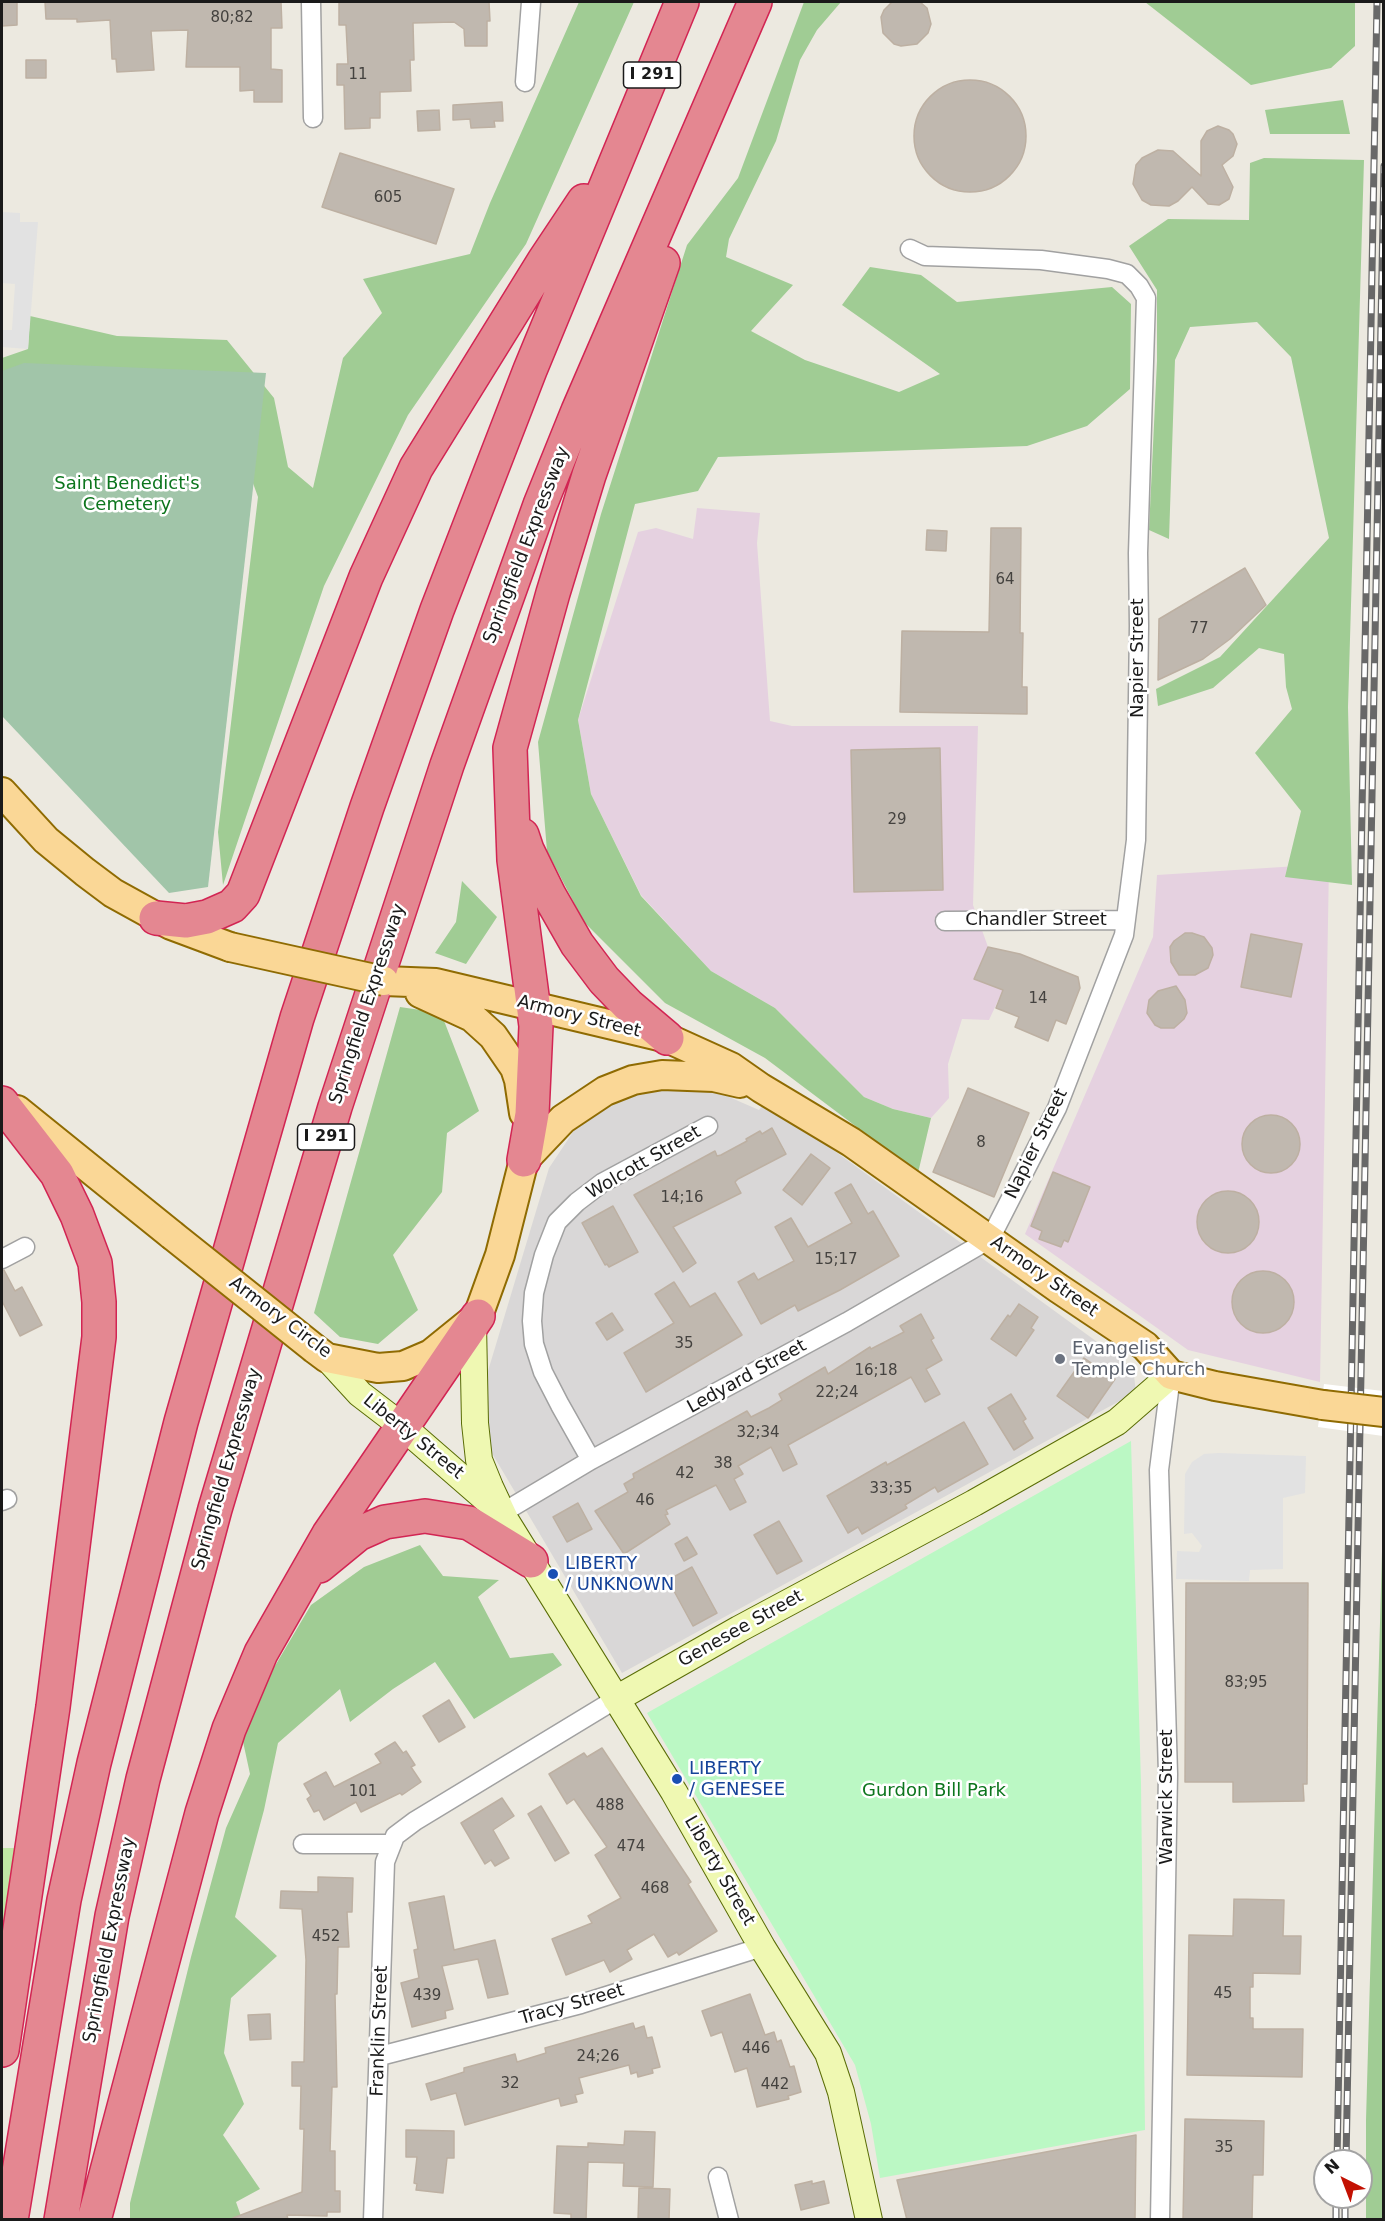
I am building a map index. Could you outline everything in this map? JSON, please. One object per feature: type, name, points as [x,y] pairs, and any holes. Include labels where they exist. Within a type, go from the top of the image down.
[{"type":"highway","name":"I 291","points":[[11,2220],[64,1900],[94,1763],[181,1422],[277,1086],[319,950],[413,675],[530,370],[682,2]]},
{"type":"highway","name":"Springfield Expressway","points":[[61,2220],[112,1916],[143,1779],[215,1509],[335,1107],[447,765],[540,505],[578,411],[755,2]]},
{"type":"highway","points":[[525,1153],[533,1102],[536,1026],[514,860],[510,748],[589,475],[648,308],[717,93]]},
{"type":"highway","points":[[156,918],[186,921],[207,917],[232,906],[243,894],[366,577],[416,468],[544,261],[621,147]]},
{"type":"highway","points":[[511,797],[527,850],[577,944],[604,980],[628,1005],[667,1038]]},
{"type":"highway","points":[[2,1103],[57,1174],[77,1215],[96,1263],[99,1302],[99,1337],[53,1707],[2,2050]]},
{"type":"highway","points":[[94,2220],[202,1813],[229,1729],[257,1664],[329,1534],[476,1320]]},
{"type":"highway","points":[[300,1584],[336,1550],[358,1534],[384,1522],[425,1516],[469,1523],[531,1561]]},
{"type":"main road","points":[[2,792],[46,840],[85,872],[113,893],[156,918]]},
{"type":"main road","name":"Armory Street","points":[[156,918],[203,938],[230,946],[384,981],[535,1006],[667,1038],[731,1067],[761,1088],[851,1142],[1058,1288],[1145,1346],[1171,1375]]},
{"type":"main road","points":[[425,988],[472,1017],[493,1036],[509,1058],[519,1080],[523,1101],[525,1153],[500,1255],[476,1320]]},
{"type":"main road","name":"Armory Street","points":[[525,1153],[581,1106],[605,1091],[633,1080],[662,1075],[714,1077],[761,1088]]},
{"type":"main road","name":"Armory Circle","points":[[2,1097],[321,1354],[362,1366],[390,1368],[403,1366],[431,1354],[476,1320]]},
{"type":"main road","name":"Liberty Street","points":[[476,1320],[475,1423],[479,1460],[502,1513],[674,1792],[762,1947],[828,2053],[841,2092],[869,2220]]},
{"type":"main road","name":"Liberty Street","points":[[321,1354],[360,1394],[403,1427],[502,1513]]},
{"type":"main road","points":[[1171,1375],[1215,1386],[1323,1405],[1383,1412]]},
{"type":"main road","name":"Genesee Street","points":[[616,1700],[739,1629],[974,1503],[1117,1422],[1171,1375]]},
{"type":"street","points":[[311,2],[314,118]]},
{"type":"street","points":[[525,82],[531,2]]},
{"type":"street","name":"Napier Street","points":[[910,249],[925,256],[1041,261],[1108,268],[1127,274],[1140,286],[1146,298],[1138,553],[1136,840],[1124,935],[1057,1108],[990,1239]]},
{"type":"street","name":"Chandler Street","points":[[945,921],[1126,920]]},
{"type":"street","name":"Wolcott Street","points":[[591,1460],[543,1372],[534,1344],[532,1321],[534,1293],[544,1256],[557,1222],[577,1202],[602,1183],[708,1126]]},
{"type":"street","name":"Ledyard Street","points":[[502,1513],[591,1460],[847,1323],[990,1239]]},
{"type":"street","points":[[2,1259],[25,1247]]},
{"type":"street","name":"Warwick Street","points":[[1160,2220],[1168,1774],[1159,1470],[1171,1375]]},
{"type":"street","name":"Genesee Street","points":[[392,1844],[395,1836],[415,1821],[616,1700]]},
{"type":"street","points":[[303,1844],[392,1844]]},
{"type":"street","name":"Franklin Street","points":[[373,2220],[385,1862],[392,1844]]},
{"type":"street","name":"Tracy Street","points":[[380,2056],[581,2004],[762,1947]]},
{"type":"street","points":[[718,2177],[729,2220]]},
{"type":"shaded area","points":[[2,212],[20,213],[20,222],[38,222],[28,349],[2,347],[2,330],[12,330],[15,284],[2,283]]},
{"type":"shaded area","points":[[697,508],[760,513],[757,543],[770,721],[792,726],[978,726],[973,905],[988,947],[975,978],[1003,990],[989,1020],[962,1019],[948,1064],[949,1098],[931,1118],[893,1109],[864,1097],[775,1008],[711,971],[641,895],[591,794],[578,720],[638,532],[656,528],[693,539]]},
{"type":"shaded area","points":[[1329,864],[1320,1382],[1188,1350],[1025,1234],[1153,937],[1157,875]]},
{"type":"shaded area","points":[[653,1087],[713,1090],[759,1110],[766,1101],[1133,1368],[1136,1392],[622,1673],[486,1443],[482,1391],[549,1168],[575,1129],[609,1105]]},
{"type":"shaded area","points":[[1204,1454],[1306,1456],[1305,1493],[1283,1498],[1283,1569],[1250,1570],[1249,1581],[1176,1579],[1177,1551],[1199,1552],[1202,1546],[1192,1533],[1184,1534],[1185,1474],[1192,1462]]},
{"type":"green space","points":[[579,2],[634,2],[526,244],[408,415],[324,586],[223,885],[218,832],[258,497],[224,403],[2,396],[2,358],[28,349],[30,316],[117,336],[227,340],[274,398],[288,467],[313,488],[343,358],[382,313],[363,279],[470,254],[490,203]]},
{"type":"green space","points":[[804,2],[841,2],[817,30],[800,60],[776,141],[729,239],[726,257],[793,285],[751,331],[805,360],[899,392],[940,374],[842,305],[870,267],[921,275],[957,302],[1112,287],[1131,304],[1130,389],[1087,426],[1027,446],[718,457],[698,491],[635,504],[578,720],[591,794],[641,896],[711,971],[775,1008],[864,1097],[893,1109],[931,1118],[918,1173],[765,1058],[665,1003],[584,922],[547,851],[538,742],[601,514],[687,245],[738,178]]},
{"type":"green space","points":[[1145,2],[1355,2],[1355,46],[1331,68],[1251,85]]},
{"type":"green space","points":[[1343,100],[1350,134],[1270,134],[1265,110]]},
{"type":"green space","points":[[1264,158],[1364,160],[1348,707],[1352,885],[1285,877],[1301,811],[1255,753],[1292,709],[1286,687],[1284,654],[1259,648],[1213,688],[1158,706],[1156,689],[1220,657],[1329,538],[1291,357],[1257,322],[1190,327],[1175,360],[1169,539],[1149,530],[1157,361],[1157,290],[1129,246],[1168,219],[1249,220],[1250,163]]},
{"type":"green space","name":"Saint Benedict's Cemetery","points":[[24,363],[266,373],[208,887],[169,893],[2,716],[2,371]]},
{"type":"green space","points":[[462,881],[497,917],[466,964],[435,953],[456,922]]},
{"type":"green space","points":[[400,1007],[441,1013],[479,1111],[447,1133],[442,1192],[393,1255],[418,1310],[378,1344],[340,1337],[314,1313]]},
{"type":"green space","name":"Gurdon Bill Park","points":[[1131,1441],[1141,1783],[1145,2130],[880,2178],[871,2124],[855,2065],[647,1713]]},
{"type":"green space","points":[[1383,1516],[1384,2219],[1366,2220],[1366,2209],[1373,2209],[1373,2149],[1366,2149]]},
{"type":"green space","points":[[420,1545],[443,1576],[499,1580],[478,1597],[510,1658],[553,1653],[562,1665],[474,1719],[435,1662],[393,1689],[350,1722],[340,1689],[278,1743],[264,1810],[235,1917],[277,1956],[231,1998],[224,2053],[244,2104],[223,2135],[260,2189],[236,2202],[242,2219],[130,2220],[130,2203],[191,1957],[226,1828],[250,1774],[242,1737],[272,1671],[311,1605],[364,1567]]},
{"type":"green space","points":[[2,1848],[18,1848],[2,1960]]},
{"type":"pier","points":[[1324,1384],[1383,1391],[1383,1436],[1318,1427]]},
{"type":"building","points":[[2,2],[17,2],[17,25],[2,26]]},
{"type":"building","points":[[45,2],[281,2],[282,28],[271,28],[271,69],[282,70],[282,102],[254,102],[254,90],[240,91],[240,67],[186,67],[188,30],[151,31],[154,70],[117,72],[116,59],[112,59],[110,20],[77,22],[77,19],[46,19]]},
{"type":"building","points":[[339,2],[489,2],[490,21],[487,21],[487,46],[465,46],[464,29],[454,22],[413,23],[414,60],[410,60],[411,91],[380,92],[380,118],[370,118],[370,128],[345,129],[344,85],[337,85],[337,64],[348,64],[346,25],[339,25]]},
{"type":"building","points":[[892,2],[920,2],[927,8],[931,24],[928,33],[917,44],[901,46],[894,44],[883,33],[881,17]]},
{"type":"building","points":[[26,60],[46,60],[46,78],[26,78]]},
{"type":"building","points":[[970,80],[991,84],[1010,96],[1022,115],[1026,136],[1022,157],[1010,176],[991,188],[970,192],[949,188],[930,176],[918,157],[914,136],[918,115],[930,96],[949,84]]},
{"type":"building","points":[[502,102],[503,121],[494,121],[495,127],[471,128],[470,119],[453,120],[453,105]]},
{"type":"building","points":[[439,110],[440,130],[418,131],[417,111]]},
{"type":"building","points":[[1218,126],[1229,130],[1237,144],[1233,156],[1222,165],[1233,187],[1229,199],[1219,205],[1208,204],[1192,187],[1178,201],[1169,206],[1151,205],[1142,200],[1133,184],[1136,165],[1142,158],[1158,150],[1173,151],[1201,176],[1201,141],[1207,131]]},
{"type":"building","points":[[340,153],[454,189],[436,244],[322,207]]},
{"type":"building","points":[[991,528],[1021,528],[1020,633],[1023,633],[1022,687],[1027,687],[1027,714],[900,712],[902,631],[989,632]]},
{"type":"building","points":[[927,530],[947,531],[946,551],[926,550]]},
{"type":"building","points":[[1245,568],[1266,605],[1230,639],[1203,659],[1158,680],[1159,619]]},
{"type":"building","points":[[940,748],[943,890],[854,892],[851,750]]},
{"type":"building","points":[[1185,933],[1204,937],[1212,948],[1213,955],[1208,968],[1195,975],[1179,975],[1171,962],[1170,947]]},
{"type":"building","points":[[1251,934],[1302,944],[1291,997],[1241,987]]},
{"type":"building","points":[[988,947],[1020,954],[1078,977],[1080,988],[1066,1024],[1056,1020],[1048,1041],[1015,1027],[1019,1017],[996,1008],[1003,990],[974,979]]},
{"type":"building","points":[[1176,986],[1185,1000],[1187,1013],[1174,1028],[1161,1028],[1155,1025],[1147,1013],[1149,1000],[1158,991]]},
{"type":"building","points":[[968,1088],[1029,1113],[994,1197],[933,1172]]},
{"type":"building","points":[[1265,1115],[1277,1115],[1292,1123],[1300,1138],[1300,1150],[1292,1165],[1277,1173],[1265,1173],[1250,1165],[1242,1150],[1242,1138],[1250,1123]]},
{"type":"building","points":[[772,1128],[786,1154],[738,1179],[735,1182],[741,1193],[673,1227],[696,1263],[683,1272],[634,1195],[715,1151],[717,1156],[721,1155],[760,1131],[762,1134]]},
{"type":"building","points":[[811,1154],[830,1168],[802,1205],[783,1190]]},
{"type":"building","points":[[1053,1172],[1090,1187],[1068,1242],[1064,1240],[1061,1247],[1039,1239],[1042,1231],[1031,1226]]},
{"type":"building","points":[[851,1184],[868,1214],[873,1211],[899,1256],[798,1311],[795,1305],[761,1324],[738,1282],[754,1273],[758,1280],[794,1261],[775,1227],[791,1218],[808,1247],[852,1223],[835,1193]]},
{"type":"building","points":[[1228,1191],[1240,1193],[1250,1200],[1257,1210],[1259,1222],[1257,1234],[1250,1244],[1240,1251],[1228,1253],[1216,1251],[1206,1244],[1199,1234],[1197,1222],[1199,1210],[1206,1200],[1216,1193]]},
{"type":"building","points":[[613,1206],[638,1252],[609,1267],[605,1265],[582,1223]]},
{"type":"building","points":[[2,1270],[15,1291],[22,1287],[42,1325],[20,1336],[2,1301]]},
{"type":"building","points":[[1263,1271],[1285,1280],[1294,1302],[1285,1324],[1263,1333],[1241,1324],[1232,1302],[1241,1280]]},
{"type":"building","points":[[674,1282],[690,1307],[715,1293],[742,1335],[646,1392],[624,1353],[674,1323],[655,1294]]},
{"type":"building","points":[[1019,1304],[1038,1317],[1031,1328],[1034,1330],[1016,1356],[991,1339]]},
{"type":"building","points":[[612,1313],[623,1330],[607,1340],[596,1323]]},
{"type":"building","points":[[921,1314],[934,1338],[931,1340],[942,1360],[926,1369],[940,1394],[925,1402],[911,1377],[788,1445],[797,1464],[783,1471],[771,1447],[738,1466],[743,1474],[734,1479],[746,1502],[730,1510],[716,1485],[666,1510],[668,1514],[665,1515],[670,1524],[624,1554],[595,1511],[628,1492],[624,1484],[634,1478],[633,1474],[747,1411],[751,1417],[769,1408],[782,1400],[779,1394],[825,1367],[828,1374],[870,1347],[871,1349],[904,1332],[900,1326]]},
{"type":"building","points":[[1084,1358],[1115,1379],[1088,1418],[1057,1396]]},
{"type":"building","points":[[1011,1394],[1026,1419],[1023,1421],[1033,1438],[1014,1450],[988,1408]]},
{"type":"building","points":[[964,1422],[988,1464],[938,1492],[935,1487],[905,1505],[907,1508],[862,1534],[858,1527],[848,1533],[827,1496],[886,1462],[887,1465]]},
{"type":"building","points":[[578,1503],[592,1529],[567,1542],[553,1517]]},
{"type":"building","points":[[779,1521],[802,1561],[777,1574],[754,1535]]},
{"type":"building","points":[[687,1537],[697,1554],[684,1561],[675,1544]]},
{"type":"building","points":[[692,1567],[717,1613],[693,1626],[668,1580]]},
{"type":"building","points":[[1186,1583],[1308,1583],[1307,1784],[1303,1784],[1304,1801],[1233,1802],[1233,1782],[1185,1782]]},
{"type":"building","points":[[449,1700],[465,1727],[439,1742],[423,1716]]},
{"type":"building","points":[[395,1742],[403,1753],[406,1751],[415,1765],[411,1767],[421,1782],[402,1795],[400,1793],[361,1812],[356,1802],[324,1820],[319,1810],[314,1812],[307,1799],[311,1796],[304,1784],[326,1772],[334,1787],[381,1763],[375,1754]]},
{"type":"building","points":[[602,1748],[691,1882],[688,1884],[717,1931],[679,1955],[677,1952],[668,1957],[654,1934],[627,1950],[632,1959],[610,1972],[604,1960],[566,1975],[552,1939],[592,1923],[588,1916],[621,1898],[595,1855],[607,1847],[574,1799],[567,1804],[549,1774],[584,1753],[587,1757]]},
{"type":"building","points":[[502,1798],[514,1816],[493,1830],[509,1858],[495,1866],[491,1860],[485,1864],[461,1823]]},
{"type":"building","points":[[541,1806],[569,1853],[555,1861],[528,1814]]},
{"type":"building","points":[[318,1877],[353,1878],[352,1912],[347,1912],[349,1947],[338,1947],[337,1994],[335,1994],[337,2087],[332,2087],[330,2151],[335,2151],[335,2191],[340,2191],[340,2212],[327,2212],[327,2216],[287,2215],[288,2220],[234,2220],[233,2218],[302,2192],[304,2129],[300,2129],[301,2086],[292,2086],[292,2062],[304,2062],[306,1960],[302,1909],[280,1908],[281,1891],[318,1892]]},
{"type":"building","points":[[444,1896],[454,1950],[495,1940],[508,1994],[488,1998],[478,1959],[442,1966],[453,2009],[445,2011],[446,2018],[412,2027],[401,1983],[419,1978],[414,1950],[418,1949],[409,1903]]},
{"type":"building","points":[[1234,1899],[1284,1900],[1283,1936],[1301,1936],[1300,1974],[1253,1973],[1253,1987],[1250,1987],[1250,2018],[1253,2018],[1253,2029],[1303,2029],[1302,2077],[1187,2075],[1189,1935],[1233,1936]]},
{"type":"building","points":[[750,1994],[765,2035],[774,2032],[777,2042],[781,2040],[790,2067],[794,2066],[801,2092],[788,2096],[789,2099],[757,2107],[747,2068],[735,2072],[722,2032],[711,2036],[702,2011]]},
{"type":"building","points":[[270,2014],[271,2039],[250,2040],[248,2015]]},
{"type":"building","points":[[633,2023],[635,2029],[644,2026],[647,2038],[652,2037],[660,2067],[652,2069],[653,2073],[638,2077],[637,2072],[631,2074],[629,2065],[579,2078],[583,2093],[575,2095],[577,2102],[561,2106],[559,2098],[465,2125],[456,2093],[431,2100],[426,2084],[464,2072],[464,2068],[515,2054],[517,2062],[546,2053],[545,2048]]},
{"type":"building","points":[[1185,2119],[1264,2121],[1263,2175],[1253,2175],[1252,2220],[1183,2220]]},
{"type":"building","points":[[406,2130],[454,2131],[454,2158],[447,2158],[443,2193],[416,2190],[417,2184],[414,2183],[417,2157],[406,2157]]},
{"type":"building","points":[[625,2131],[655,2132],[653,2187],[623,2186],[624,2163],[588,2162],[586,2220],[571,2220],[571,2214],[554,2213],[557,2146],[588,2147],[588,2143],[624,2145]]},
{"type":"building","points":[[1136,2135],[1135,2220],[907,2220],[897,2180]]},
{"type":"building","points":[[812,2181],[812,2184],[824,2181],[829,2203],[801,2210],[795,2185]]},
{"type":"building","points":[[639,2188],[670,2189],[669,2220],[638,2220]]},
{"type":"railway","points":[[1337,2149],[1377,2]]},
{"type":"railway","points":[[1346,2149],[1384,166]]},
{"type":"railway","points":[[1336,2209],[1336,2220]]},
{"type":"railway","points":[[1345,2209],[1345,2220]]},
{"type":"place","name":"Evangelist Temple Church","points":[[1060,1359]]},
{"type":"place","name":"LIBERTY / UNKNOWN","points":[[553,1574]]},
{"type":"place","name":"LIBERTY / GENESEE","points":[[677,1779]]}]
